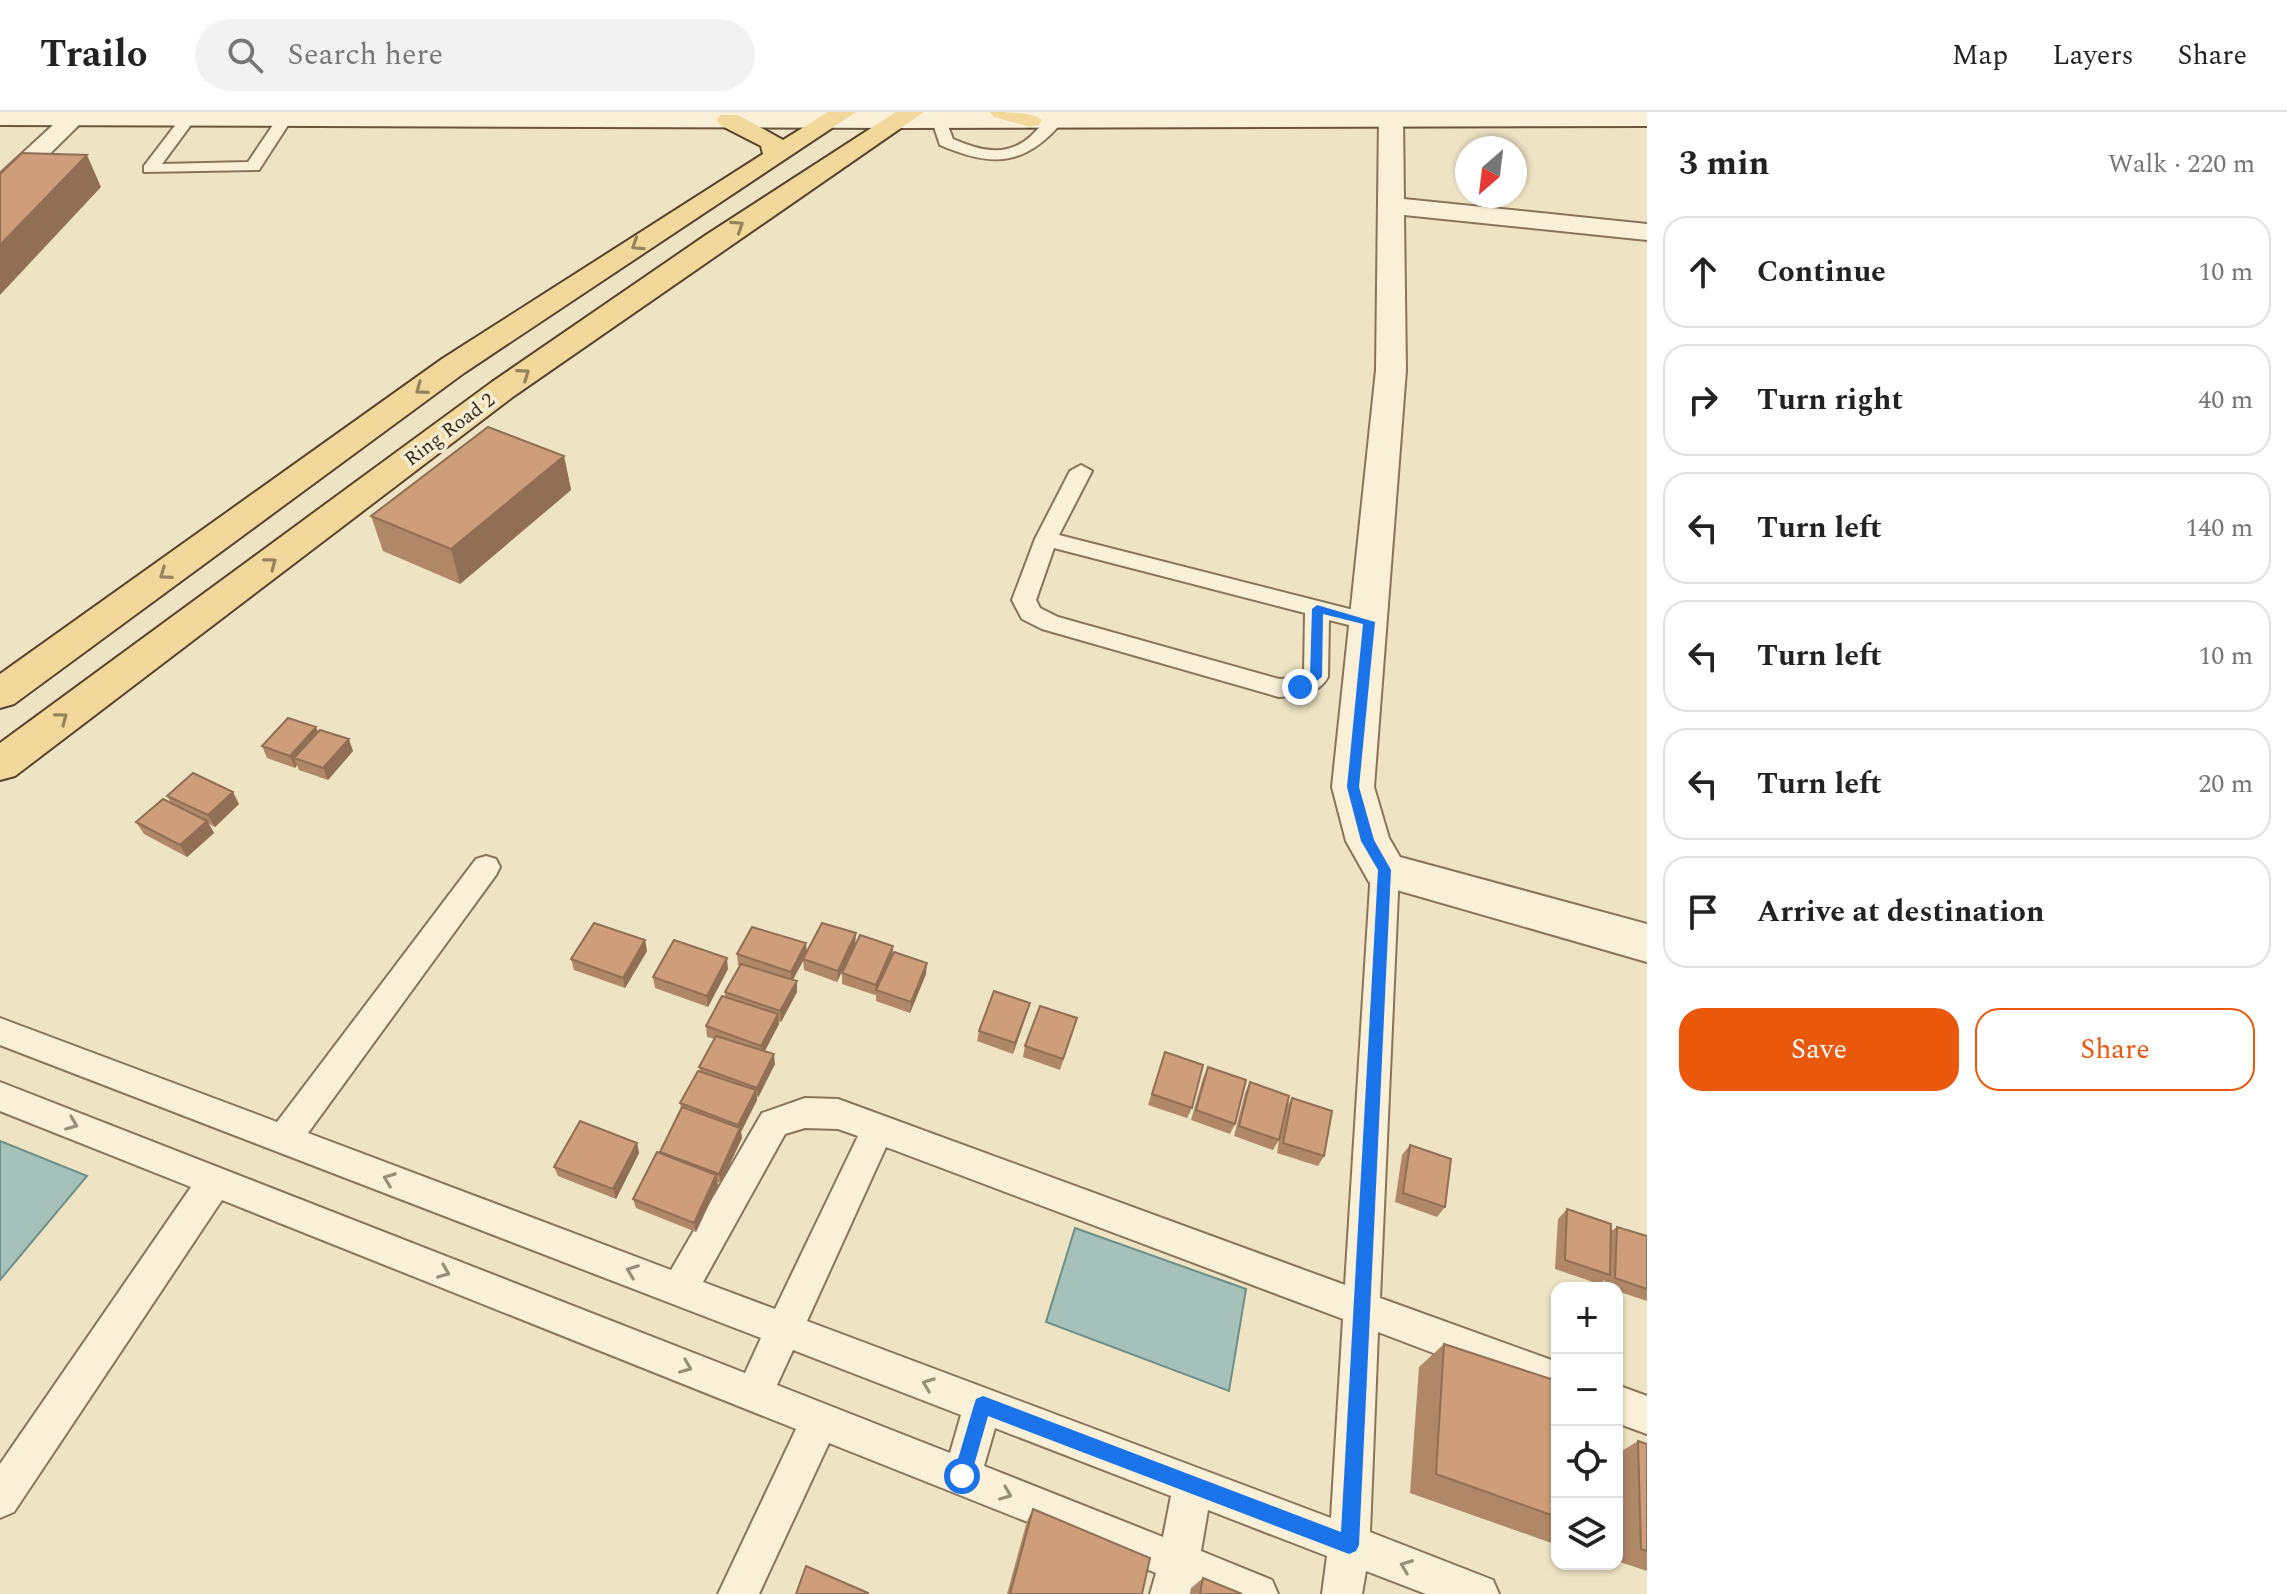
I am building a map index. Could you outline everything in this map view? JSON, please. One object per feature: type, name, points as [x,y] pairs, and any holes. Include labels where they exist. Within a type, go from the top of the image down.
[{"type":"main road","points":[[1002,112],[1030,120]]},
{"type":"main road","points":[[0,118],[180,115],[284,119],[729,120],[838,116],[1056,120],[1617,115],[1647,119]]},
{"type":"main road","name":"Ring Road 2","points":[[0,694],[453,366],[838,116]]},
{"type":"main road","points":[[0,188],[74,118]]},
{"type":"main road","name":"Ring Road 2","points":[[0,765],[503,389],[716,241],[917,118]]},
{"type":"main road","points":[[1391,118],[1391,370],[1353,787],[1368,841],[1385,870],[1647,943]]},
{"type":"main road","points":[[729,120],[772,142],[776,156]]},
{"type":"main road","points":[[1390,206],[1647,232]]},
{"type":"lane","points":[[180,115],[150,169],[253,167],[284,119]]},
{"type":"lane","points":[[917,118],[946,142],[969,152],[992,155],[1022,150],[1056,120]]},
{"type":"lane","points":[[1081,471],[1046,539],[1024,600],[1030,613],[1050,623],[1279,688],[1300,687],[1316,677],[1317,609]]},
{"type":"lane","points":[[1046,539],[1369,622]]},
{"type":"lane","points":[[284,1139],[486,867]]},
{"type":"lane","points":[[1342,1594],[1349,1545],[1385,870]]},
{"type":"lane","points":[[0,1031],[1479,1594]]},
{"type":"lane","points":[[0,1096],[962,1476],[1175,1578],[1258,1594]]},
{"type":"lane","points":[[679,1289],[774,1123],[805,1113],[838,1114],[1551,1379]]},
{"type":"lane","points":[[754,1394],[878,1129]]},
{"type":"lane","points":[[0,1498],[215,1181]]},
{"type":"lane","points":[[962,1476],[983,1405]]},
{"type":"lane","points":[[1623,1406],[1647,1415]]},
{"type":"lane","points":[[738,1594],[820,1420]]},
{"type":"lane","points":[[1175,1578],[1192,1485]]},
{"type":"water","points":[[0,1141],[87,1176],[0,1280]]},
{"type":"water","points":[[1075,1228],[1246,1289],[1229,1391],[1046,1322]]},
{"type":"building","points":[[22,153],[87,155],[0,245],[0,174]]},
{"type":"building","points":[[488,427],[564,456],[451,549],[371,516]]},
{"type":"building","points":[[288,718],[316,727],[290,756],[262,746]]},
{"type":"building","points":[[320,730],[349,739],[323,768],[294,758]]},
{"type":"building","points":[[193,773],[233,792],[208,815],[167,796]]},
{"type":"building","points":[[163,799],[207,821],[180,845],[136,822]]},
{"type":"building","points":[[594,923],[645,940],[623,978],[571,959]]},
{"type":"building","points":[[822,923],[856,933],[838,971],[803,959]]},
{"type":"building","points":[[752,927],[806,943],[791,972],[737,954]]},
{"type":"building","points":[[860,935],[893,946],[876,985],[842,973]]},
{"type":"building","points":[[674,940],[727,958],[707,996],[653,977]]},
{"type":"building","points":[[894,952],[927,963],[911,1002],[876,990]]},
{"type":"building","points":[[741,964],[797,981],[780,1011],[725,992]]},
{"type":"building","points":[[994,991],[1030,1003],[1015,1043],[979,1031]]},
{"type":"building","points":[[722,996],[778,1014],[761,1046],[706,1026]]},
{"type":"building","points":[[1040,1006],[1077,1018],[1063,1059],[1025,1046]]},
{"type":"building","points":[[716,1036],[774,1054],[757,1088],[699,1067]]},
{"type":"building","points":[[1165,1052],[1203,1065],[1192,1108],[1152,1094]]},
{"type":"building","points":[[1208,1067],[1246,1080],[1235,1124],[1196,1110]]},
{"type":"building","points":[[698,1071],[756,1090],[738,1125],[680,1103]]},
{"type":"building","points":[[1250,1082],[1289,1096],[1279,1140],[1239,1126]]},
{"type":"building","points":[[1292,1098],[1332,1111],[1324,1156],[1283,1143]]},
{"type":"building","points":[[682,1107],[740,1128],[719,1174],[660,1152]]},
{"type":"building","points":[[580,1121],[637,1143],[613,1189],[554,1167]]},
{"type":"building","points":[[1410,1145],[1451,1159],[1445,1207],[1403,1193]]},
{"type":"building","points":[[657,1152],[716,1175],[694,1223],[633,1199]]},
{"type":"building","points":[[1567,1209],[1611,1224],[1610,1275],[1565,1260]]},
{"type":"building","points":[[1617,1227],[1647,1236],[1647,1289],[1615,1278]]},
{"type":"building","points":[[1444,1344],[1551,1379],[1551,1515],[1436,1474]]},
{"type":"building","points":[[1638,1441],[1647,1444],[1647,1551],[1641,1549]]},
{"type":"building","points":[[1033,1509],[1150,1558],[1142,1594],[1010,1594]]},
{"type":"building","points":[[806,1566],[868,1593],[868,1594],[796,1594]]},
{"type":"building","points":[[1203,1578],[1242,1594],[1200,1594]]},
{"type":"route","points":[[962,1476],[983,1405],[1349,1545],[1385,870],[1368,841],[1353,787],[1369,622],[1317,609],[1316,677],[1300,687]]}]
